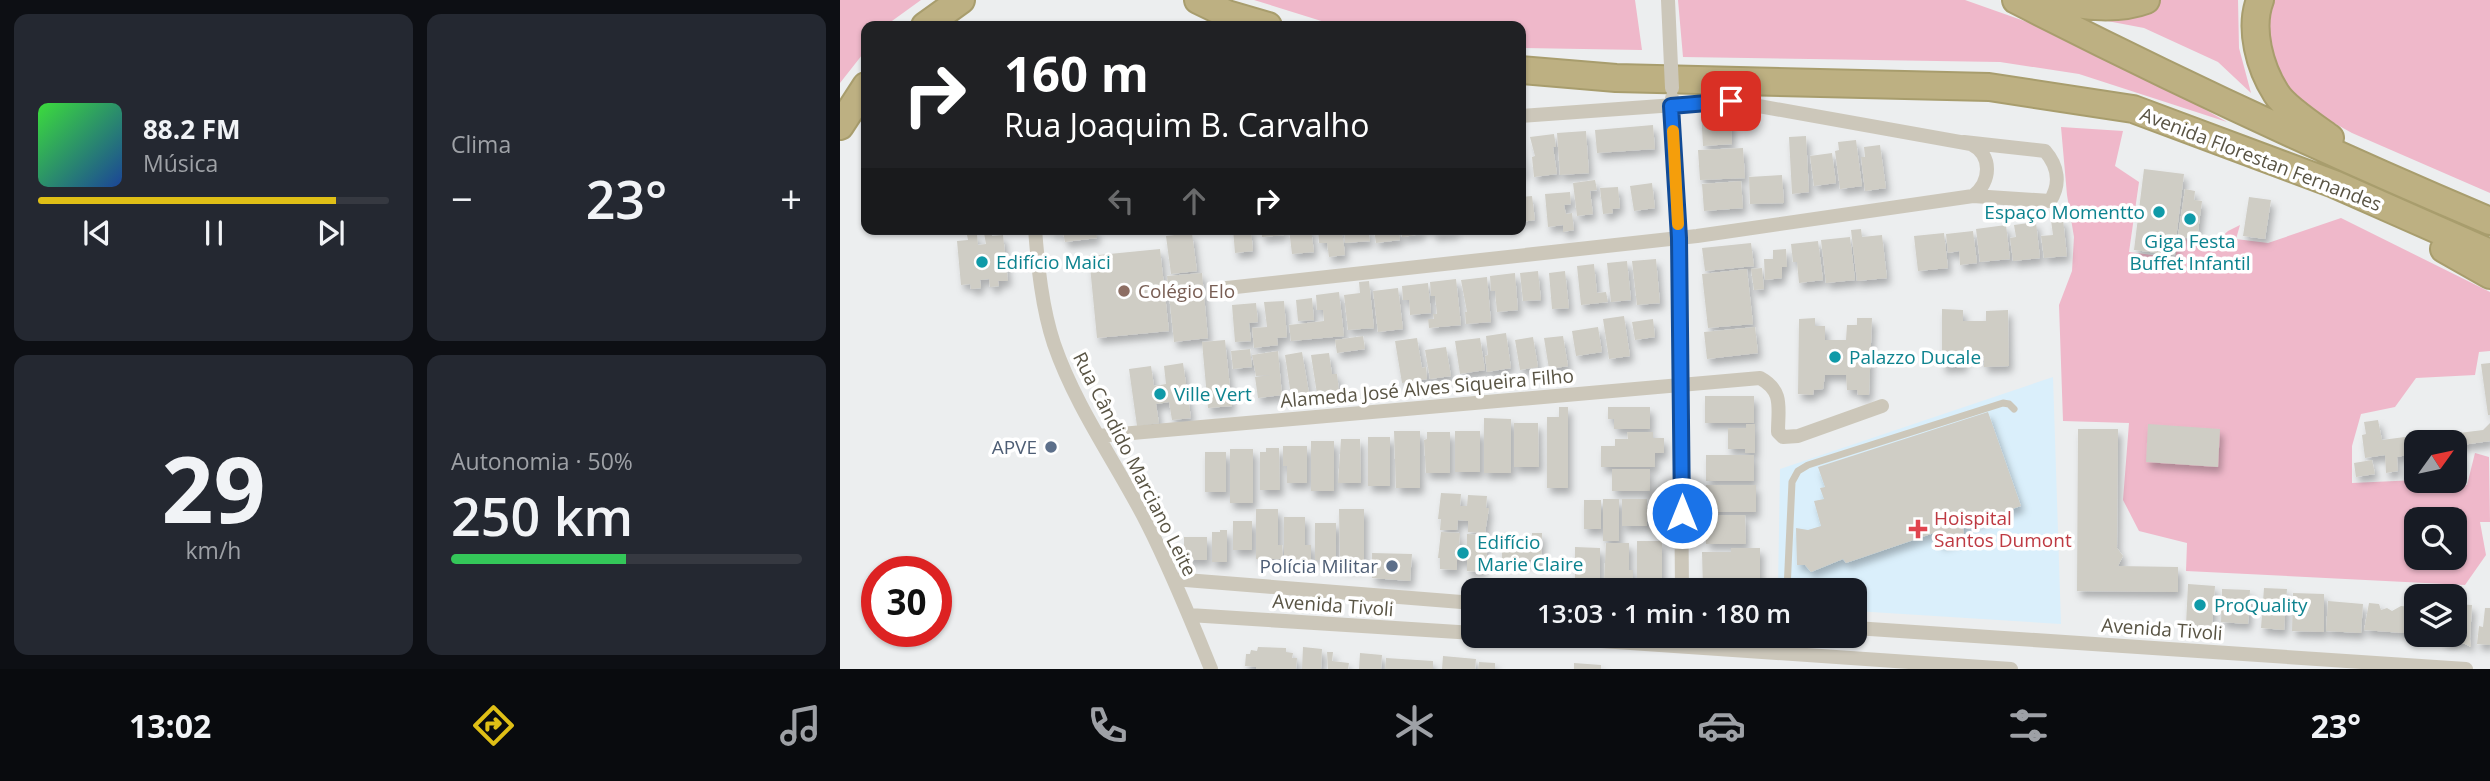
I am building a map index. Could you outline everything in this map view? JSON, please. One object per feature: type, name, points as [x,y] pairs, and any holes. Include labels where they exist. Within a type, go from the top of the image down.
[{"type":"highway","points":[[932,21],[961,0]]},
{"type":"highway","points":[[1182,0],[1251,21]]},
{"type":"highway","points":[[1198,0],[1227,14]]},
{"type":"highway","name":"Avenida Florestan Fernandes","points":[[2016,0],[2140,63],[2376,173],[2490,220]]},
{"type":"highway","points":[[2056,0],[2074,5],[2133,5],[2146,0]]},
{"type":"highway","points":[[2260,0],[2257,8],[2257,52],[2277,95],[2376,173]]},
{"type":"highway","name":"Avenida Florestan Fernandes","points":[[1526,70],[1616,78],[1989,87],[2133,108],[2334,184],[2490,253]]},
{"type":"highway","points":[[840,126],[861,94]]},
{"type":"highway","points":[[2334,184],[2490,275]]},
{"type":"street","points":[[1668,0],[1679,238],[1682,578]]},
{"type":"street","points":[[1218,289],[1679,238],[1973,196],[2050,201],[2056,187],[2054,163],[2045,150],[1964,142],[1731,101],[1526,116]]},
{"type":"street","points":[[1964,142],[1977,147],[1983,154],[1988,169],[1984,185],[1973,196]]},
{"type":"street","name":"Rua Cândido Marciano Leite","points":[[1036,235],[1043,302],[1054,344],[1098,436],[1147,524],[1211,669]]},
{"type":"street","name":"Alameda José Alves Siqueira Filho","points":[[1098,436],[1760,378],[1770,383],[1775,390],[1778,400],[1778,432],[1783,437],[1798,436],[1882,406]]},
{"type":"street","name":"Avenida Tivoli","points":[[1173,579],[1461,602]]},
{"type":"street","name":"Avenida Tivoli","points":[[1189,615],[1461,632]]},
{"type":"street","name":"Avenida Tivoli","points":[[1867,629],[2466,669]]},
{"type":"street","points":[[1773,648],[2011,669]]},
{"type":"lane","points":[[1788,578],[1792,482],[1798,471],[1808,465],[2003,403],[2014,409]]},
{"type":"shaded area","points":[[840,0],[921,0],[892,21],[861,21],[861,56],[840,83]]},
{"type":"shaded area","points":[[1254,0],[1635,0],[1642,50],[1526,48],[1526,21],[1321,21]]},
{"type":"shaded area","points":[[1678,0],[1965,0],[2030,23],[2150,78],[2227,122],[2079,74],[2000,62],[1683,57]]},
{"type":"shaded area","points":[[2160,0],[2238,0],[2239,48],[2251,93],[2218,62],[2144,28],[2102,20]]},
{"type":"shaded area","points":[[2267,0],[2490,0],[2490,193],[2352,133],[2296,102],[2273,69],[2265,9]]},
{"type":"shaded area","points":[[2061,127],[2123,131],[2115,166],[2139,182],[2129,252],[2175,258],[2179,239],[2217,241],[2240,225],[2236,239],[2268,243],[2341,218],[2490,292],[2490,351],[2479,352],[2475,375],[2416,378],[2395,407],[2361,414],[2352,446],[2352,483],[2404,481],[2404,494],[2468,494],[2468,481],[2475,453],[2489,457],[2490,522],[2480,522],[2486,555],[2466,584],[2186,571],[2187,543],[2139,531],[2123,500],[2129,423],[2063,421],[2059,305],[2072,271],[2074,237]]},
{"type":"shaded area","name":"Hoispital Santos Dumont","points":[[2053,377],[2061,624],[1867,612],[1867,578],[1778,578],[1780,469]]},
{"type":"building","points":[[1717,109],[1717,119],[1731,118],[1732,144],[1703,146],[1701,110]]},
{"type":"building","points":[[1653,125],[1655,149],[1597,153],[1595,130]]},
{"type":"building","points":[[1586,131],[1589,173],[1560,175],[1557,133]]},
{"type":"building","points":[[1554,134],[1557,174],[1534,177],[1532,157],[1535,156],[1530,137]]},
{"type":"building","points":[[1806,136],[1809,192],[1792,194],[1789,137]]},
{"type":"building","points":[[1856,140],[1862,186],[1840,189],[1835,151],[1839,150],[1838,142]]},
{"type":"building","points":[[1880,145],[1886,188],[1865,191],[1861,157],[1865,157],[1864,147]]},
{"type":"building","points":[[1743,148],[1745,178],[1700,180],[1698,150]]},
{"type":"building","points":[[1832,153],[1836,183],[1814,186],[1810,156]]},
{"type":"building","name":"Espaço Momentto","points":[[2144,169],[2184,174],[2174,255],[2134,250]]},
{"type":"building","points":[[1782,175],[1784,203],[1750,204],[1749,177]]},
{"type":"building","points":[[1595,180],[1597,190],[1590,191],[1593,214],[1577,216],[1573,183]]},
{"type":"building","points":[[1741,181],[1743,208],[1704,211],[1702,184]]},
{"type":"building","points":[[1652,183],[1655,208],[1634,211],[1630,186]]},
{"type":"building","points":[[1618,187],[1620,208],[1612,209],[1613,213],[1603,214],[1600,188]]},
{"type":"building","name":"Giga Festa Buffet Infantil","points":[[2185,189],[2195,191],[2194,200],[2202,201],[2197,239],[2178,236]]},
{"type":"building","points":[[1570,192],[1571,204],[1564,205],[1566,214],[1572,213],[1574,230],[1563,232],[1563,225],[1548,227],[1545,194]]},
{"type":"building","points":[[1532,196],[1535,220],[1526,221],[1526,197]]},
{"type":"building","points":[[2249,197],[2271,200],[2265,239],[2243,236]]},
{"type":"building","points":[[2063,219],[2067,256],[2044,258],[2041,236],[2053,235],[2051,220]]},
{"type":"building","points":[[2036,222],[2040,258],[2013,261],[2010,238],[2016,237],[2014,225]]},
{"type":"building","points":[[2006,225],[2010,259],[1980,262],[1976,229]]},
{"type":"building","points":[[1861,229],[1862,237],[1882,235],[1887,278],[1857,281],[1851,230]]},
{"type":"building","points":[[1973,231],[1977,263],[1960,265],[1959,251],[1948,253],[1946,234]]},
{"type":"building","points":[[1944,233],[1948,268],[1918,271],[1914,236]]},
{"type":"building","name":"Edifício Maici","points":[[967,235],[977,235],[978,245],[986,244],[984,235],[1003,235],[1008,281],[998,281],[999,286],[990,287],[989,279],[980,280],[981,288],[971,289],[970,284],[961,285],[957,241],[968,240]]},
{"type":"building","points":[[1064,235],[1097,235],[1097,238],[1065,242]]},
{"type":"building","points":[[1192,235],[1197,271],[1171,274],[1166,236]]},
{"type":"building","points":[[1234,235],[1252,235],[1253,251],[1235,253]]},
{"type":"building","points":[[1290,235],[1312,235],[1314,252],[1292,254]]},
{"type":"building","points":[[1318,235],[1343,235],[1345,255],[1329,257],[1327,243],[1319,243]]},
{"type":"building","points":[[1344,235],[1369,235],[1370,241],[1345,243]]},
{"type":"building","points":[[1375,235],[1400,235],[1400,240],[1376,243]]},
{"type":"building","points":[[1850,237],[1855,280],[1826,283],[1821,240]]},
{"type":"building","points":[[1818,241],[1823,280],[1799,283],[1797,262],[1793,262],[1791,244]]},
{"type":"building","points":[[1751,243],[1754,266],[1705,271],[1702,248]]},
{"type":"building","points":[[1160,249],[1169,331],[1097,338],[1089,256]]},
{"type":"building","points":[[1786,249],[1787,267],[1782,267],[1782,278],[1765,280],[1764,259],[1773,259],[1773,250]]},
{"type":"building","points":[[1656,259],[1660,303],[1637,305],[1632,261]]},
{"type":"building","points":[[1627,261],[1631,300],[1611,302],[1607,263]]},
{"type":"building","points":[[1594,264],[1597,293],[1606,292],[1608,302],[1581,305],[1577,266]]},
{"type":"building","points":[[1762,268],[1764,289],[1754,290],[1751,269]]},
{"type":"building","points":[[1747,269],[1753,324],[1708,328],[1702,274]]},
{"type":"building","points":[[1538,271],[1541,300],[1523,301],[1520,273]]},
{"type":"building","points":[[1565,271],[1569,308],[1552,309],[1549,273]]},
{"type":"building","points":[[1202,273],[1208,338],[1174,342],[1167,276]]},
{"type":"building","points":[[1515,273],[1518,310],[1497,312],[1490,276]]},
{"type":"building","points":[[1487,277],[1491,322],[1466,324],[1467,312],[1461,280]]},
{"type":"building","points":[[1456,279],[1461,325],[1429,328],[1428,319],[1434,319],[1433,314],[1437,314],[1430,282]]},
{"type":"building","points":[[1369,281],[1374,328],[1348,330],[1344,295],[1360,293],[1359,282]]},
{"type":"building","points":[[1428,283],[1431,313],[1410,315],[1409,300],[1403,300],[1402,286]]},
{"type":"building","points":[[1398,288],[1403,329],[1378,332],[1373,291]]},
{"type":"building","points":[[1339,292],[1344,336],[1291,341],[1289,325],[1324,321],[1323,310],[1317,310],[1316,295]]},
{"type":"building","points":[[1312,298],[1314,320],[1298,321],[1296,300]]},
{"type":"building","points":[[1284,301],[1287,337],[1277,338],[1278,345],[1254,348],[1252,328],[1267,327],[1264,302]]},
{"type":"building","points":[[1256,303],[1258,322],[1249,323],[1251,341],[1235,342],[1232,305]]},
{"type":"building","points":[[1942,309],[1963,310],[1963,321],[1986,321],[1986,311],[2008,310],[2009,366],[1984,367],[1984,357],[1964,356],[1964,366],[1942,367]]},
{"type":"building","points":[[1624,316],[1630,356],[1609,359],[1603,319]]},
{"type":"building","name":"Palazzo Ducale","points":[[1815,318],[1815,326],[1825,326],[1825,340],[1846,340],[1847,325],[1857,325],[1857,318],[1872,318],[1869,395],[1858,395],[1857,390],[1847,390],[1846,375],[1825,375],[1823,389],[1814,390],[1813,395],[1798,394],[1799,319]]},
{"type":"building","points":[[1653,319],[1655,337],[1635,340],[1632,322]]},
{"type":"building","points":[[1598,327],[1602,352],[1576,356],[1572,331]]},
{"type":"building","points":[[1755,327],[1758,353],[1707,359],[1704,332]]},
{"type":"building","points":[[1506,333],[1511,368],[1487,372],[1486,336]]},
{"type":"building","points":[[1363,336],[1365,349],[1337,353],[1335,340]]},
{"type":"building","points":[[1563,336],[1568,366],[1549,369],[1544,338]]},
{"type":"building","points":[[1533,337],[1538,367],[1520,370],[1515,340]]},
{"type":"building","points":[[1417,338],[1422,368],[1426,367],[1427,379],[1402,383],[1395,341]]},
{"type":"building","points":[[1480,338],[1485,370],[1460,374],[1455,341]]},
{"type":"building","points":[[1225,340],[1232,406],[1208,408],[1202,342]]},
{"type":"building","points":[[1446,347],[1451,376],[1430,379],[1425,350]]},
{"type":"building","points":[[1250,349],[1252,367],[1233,369],[1231,351]]},
{"type":"building","points":[[1278,351],[1282,395],[1258,398],[1255,377],[1271,375],[1256,376],[1252,355]]},
{"type":"building","points":[[1302,352],[1309,393],[1291,396],[1285,355]]},
{"type":"building","points":[[1329,353],[1332,374],[1337,374],[1339,391],[1317,394],[1311,355]]},
{"type":"building","name":"Ville Vert","points":[[1183,363],[1191,418],[1172,420],[1169,402],[1156,404],[1159,423],[1137,426],[1129,369],[1151,366],[1154,386],[1166,384],[1164,366]]},
{"type":"building","points":[[2490,363],[2490,415],[2488,415],[2481,364]]},
{"type":"building","points":[[1705,396],[1754,396],[1754,423],[1705,423]]},
{"type":"building","points":[[1559,407],[1568,407],[1568,488],[1547,488],[1547,417],[1559,417]]},
{"type":"building","points":[[1608,407],[1650,407],[1650,429],[1614,429],[1614,419],[1608,419]]},
{"type":"building","points":[[1988,412],[2021,506],[1963,526],[1964,536],[1941,544],[1934,533],[1846,563],[1843,559],[1811,572],[1805,565],[1797,565],[1796,528],[1808,530],[1821,526],[1814,501],[1824,499],[1820,488],[1825,487],[1818,467]]},
{"type":"building","points":[[1484,418],[1511,419],[1511,473],[1484,473]]},
{"type":"building","points":[[2378,420],[2382,440],[2404,437],[2404,456],[2397,457],[2398,471],[2386,473],[2385,455],[2365,458],[2362,435],[2366,434],[2364,422]]},
{"type":"building","points":[[1514,423],[1538,423],[1539,467],[1514,467]]},
{"type":"building","points":[[2490,423],[2490,441],[2468,444],[2468,432],[2483,430]]},
{"type":"building","points":[[1746,424],[1755,424],[1755,453],[1745,453],[1745,449],[1728,449],[1728,428],[1746,428]]},
{"type":"building","points":[[2148,424],[2220,429],[2218,467],[2146,462]]},
{"type":"building","points":[[2078,429],[2118,429],[2117,548],[2123,556],[2118,566],[2178,567],[2178,592],[2077,591]]},
{"type":"building","points":[[1394,431],[1420,431],[1420,488],[1396,488]]},
{"type":"building","points":[[1455,431],[1480,431],[1480,472],[1455,472]]},
{"type":"building","points":[[1427,432],[1450,432],[1450,473],[1426,473],[1424,440],[1427,439]]},
{"type":"building","points":[[1627,432],[1653,432],[1653,438],[1664,438],[1664,453],[1655,453],[1655,467],[1601,467],[1601,446],[1615,446],[1615,439],[1628,439]]},
{"type":"building","points":[[1368,437],[1390,437],[1390,486],[1368,486]]},
{"type":"building","points":[[1341,439],[1360,439],[1361,483],[1338,483]]},
{"type":"building","points":[[1311,441],[1334,441],[1334,491],[1311,491]]},
{"type":"building","points":[[1283,446],[1307,446],[1307,483],[1287,483],[1287,466],[1283,466]]},
{"type":"building","points":[[1266,448],[1279,448],[1280,490],[1260,490],[1260,452],[1266,452]]},
{"type":"building","points":[[1230,449],[1253,449],[1253,503],[1230,503]]},
{"type":"building","points":[[1205,452],[1226,452],[1226,492],[1205,492]]},
{"type":"building","points":[[1706,455],[1754,455],[1754,481],[1706,481]]},
{"type":"building","points":[[2372,460],[2375,474],[2356,477],[2354,463]]},
{"type":"building","points":[[1612,469],[1650,469],[1650,491],[1612,491]]},
{"type":"building","points":[[1706,485],[1756,485],[1756,512],[1706,512]]},
{"type":"building","points":[[1441,493],[1461,494],[1460,506],[1467,506],[1468,495],[1487,496],[1486,508],[1489,508],[1485,533],[1468,532],[1468,521],[1458,520],[1457,530],[1440,530],[1441,519],[1438,519]]},
{"type":"building","points":[[1603,499],[1619,499],[1619,541],[1603,541]]},
{"type":"building","points":[[1622,499],[1647,499],[1647,526],[1622,526]]},
{"type":"building","points":[[1650,499],[1666,499],[1666,526],[1650,526]]},
{"type":"building","points":[[1584,500],[1601,500],[1601,529],[1584,529]]},
{"type":"building","points":[[1256,509],[1278,509],[1278,545],[1282,545],[1283,559],[1256,559]]},
{"type":"building","points":[[1339,509],[1364,509],[1364,567],[1340,567]]},
{"type":"building","points":[[1706,515],[1745,515],[1746,544],[1706,544]]},
{"type":"building","points":[[1284,517],[1305,517],[1305,545],[1311,545],[1311,560],[1284,560]]},
{"type":"building","points":[[1233,521],[1252,521],[1252,550],[1233,550]]},
{"type":"building","points":[[1315,523],[1336,523],[1336,560],[1315,560]]},
{"type":"building","points":[[1227,530],[1227,562],[1212,562],[1212,532]]},
{"type":"building","name":"Edifício Marie Claire","points":[[1441,532],[1460,533],[1459,545],[1467,545],[1467,534],[1486,535],[1487,562],[1484,562],[1483,572],[1467,571],[1467,560],[1457,560],[1457,570],[1440,569],[1438,558]]},
{"type":"building","points":[[1502,533],[1512,533],[1511,538],[1532,539],[1532,533],[1542,533],[1541,564],[1533,564],[1533,560],[1512,560],[1512,564],[1502,564]]},
{"type":"building","points":[[1184,537],[1207,537],[1207,560],[1184,560]]},
{"type":"building","points":[[1637,541],[1662,541],[1662,578],[1637,578]]},
{"type":"building","points":[[1606,543],[1629,543],[1629,570],[1633,570],[1633,578],[1604,578]]},
{"type":"building","points":[[1575,547],[1600,548],[1600,578],[1575,578]]},
{"type":"building","points":[[1731,548],[1760,548],[1760,578],[1703,578],[1702,552],[1731,552]]},
{"type":"building","name":"Polícia Militar","points":[[1372,553],[1412,554],[1410,581],[1372,578]]},
{"type":"building","name":"ProQuality","points":[[2188,584],[2215,586],[2212,627],[2186,625]]},
{"type":"building","points":[[2264,588],[2287,589],[2284,630],[2261,628]]},
{"type":"building","points":[[2222,589],[2250,590],[2248,624],[2221,622]]},
{"type":"building","points":[[2293,593],[2324,594],[2324,632],[2292,631]]},
{"type":"building","points":[[2328,601],[2363,604],[2361,633],[2326,631]]},
{"type":"building","points":[[2369,603],[2379,604],[2381,610],[2387,608],[2392,611],[2404,606],[2404,633],[2364,630]]},
{"type":"building","points":[[2467,605],[2472,605],[2471,647],[2467,645]]},
{"type":"building","points":[[2485,608],[2490,608],[2490,645],[2477,644],[2479,626],[2483,627]]},
{"type":"building","points":[[1258,647],[1286,648],[1286,652],[1293,653],[1292,658],[1297,658],[1296,669],[1256,669],[1245,666],[1246,654],[1250,654],[1251,650],[1257,651]]},
{"type":"building","points":[[1303,647],[1322,649],[1321,669],[1302,669]]},
{"type":"building","points":[[1327,652],[1333,652],[1332,661],[1349,663],[1348,669],[1328,669]]},
{"type":"building","points":[[1360,653],[1382,655],[1381,669],[1359,669]]},
{"type":"building","points":[[1443,656],[1476,659],[1475,669],[1442,669]]},
{"type":"building","points":[[1386,658],[1433,661],[1433,669],[1385,669]]},
{"type":"building","points":[[1479,662],[1495,663],[1495,669],[1478,669]]},
{"type":"building","points":[[1574,663],[1601,665],[1601,669],[1574,669]]},
{"type":"slow traffic","points":[[1673,131],[1678,224]]},
{"type":"place","name":"Espaço Momentto","points":[[2159,212]]},
{"type":"place","name":"Giga Festa Buffet Infantil","points":[[2190,219]]},
{"type":"place","name":"Edifício Maici","points":[[982,262]]},
{"type":"place","name":"Colégio Elo","points":[[1124,291]]},
{"type":"place","name":"Palazzo Ducale","points":[[1835,357]]},
{"type":"place","name":"Ville Vert","points":[[1160,394]]},
{"type":"place","name":"APVE","points":[[1051,447]]},
{"type":"place","name":"Hoispital Santos Dumont","points":[[1918,529]]},
{"type":"place","name":"Edifício Marie Claire","points":[[1463,553]]},
{"type":"place","name":"Polícia Militar","points":[[1392,566]]},
{"type":"place","name":"ProQuality","points":[[2200,605]]},
{"type":"route","points":[[1682,513],[1679,238],[1671,106],[1731,101]]}]
